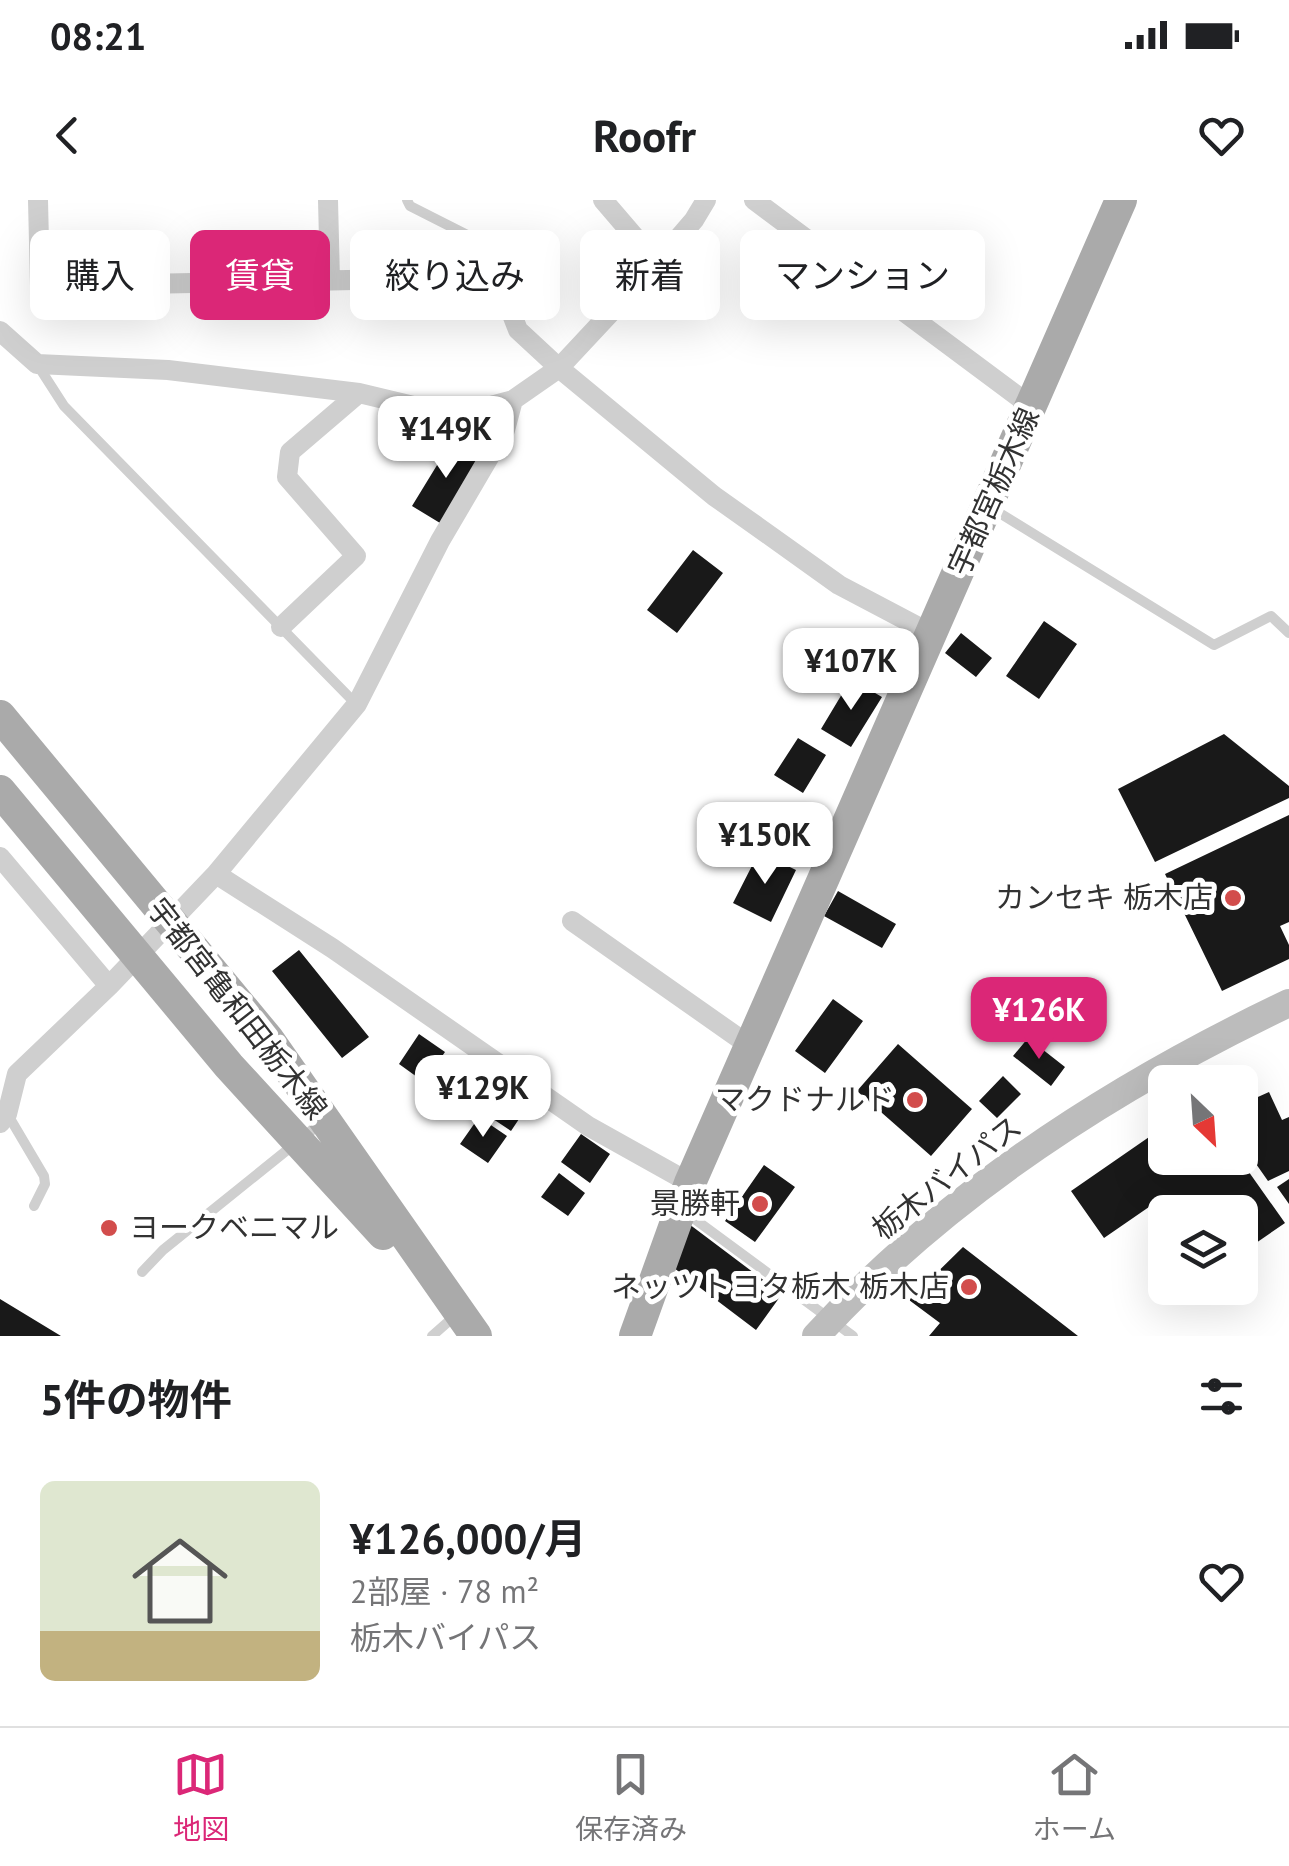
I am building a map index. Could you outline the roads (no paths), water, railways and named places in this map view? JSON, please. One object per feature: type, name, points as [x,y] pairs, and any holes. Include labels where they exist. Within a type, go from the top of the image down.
[{"type":"main road","name":"宇都宮栃木線","points":[[635,1336],[686,1196],[750,1046],[1121,200]]},
{"type":"main road","name":"宇都宮亀和田栃木線","points":[[0,716],[268,1039],[467,1325]]},
{"type":"main road","name":"宇都宮亀和田栃木線","points":[[0,791],[137,958],[298,1142],[467,1325]]},
{"type":"main road","name":"栃木バイパス","points":[[833,1331],[925,1232],[1020,1158],[1198,1046],[1289,1002]]},
{"type":"street","points":[[38,200],[40,286],[190,283]]},
{"type":"street","points":[[328,200],[329,230]]},
{"type":"street","points":[[604,200],[630,230]]},
{"type":"street","points":[[683,230],[706,200]]},
{"type":"street","points":[[754,200],[1032,407]]},
{"type":"street","points":[[330,280],[350,280]]},
{"type":"street","points":[[514,320],[518,330],[559,368],[714,496],[839,585],[932,634]]},
{"type":"street","points":[[0,331],[37,364],[154,369],[359,393],[430,410],[476,410],[514,400],[559,368],[604,320]]},
{"type":"street","points":[[282,627],[356,556],[287,477],[290,452],[359,393]]},
{"type":"street","points":[[4,1118],[17,1074],[137,958],[216,874],[356,704],[440,541],[505,430],[514,400]]},
{"type":"street","points":[[0,857],[109,986]]},
{"type":"street","points":[[216,874],[332,948],[686,1196]]},
{"type":"street","points":[[572,921],[750,1046]]},
{"type":"lane","points":[[407,200],[410,206],[457,230]]},
{"type":"lane","points":[[37,364],[64,406],[356,704]]},
{"type":"lane","points":[[988,506],[1214,645],[1271,616],[1289,633]]},
{"type":"lane","points":[[4,1118],[44,1176],[45,1184],[34,1206]]},
{"type":"lane","points":[[142,1272],[163,1250],[324,1120]]},
{"type":"lane","points":[[686,1196],[833,1331]]},
{"type":"lane","points":[[432,1336],[467,1325]]},
{"type":"place","name":"カンセキ 栃木店","points":[[1233,898]]},
{"type":"place","name":"マクドナルド","points":[[915,1100]]},
{"type":"place","name":"景勝軒","points":[[760,1204]]},
{"type":"place","name":"ヨークベニマル","points":[[109,1228]]},
{"type":"place","name":"ネッツトヨタ栃木 栃木店","points":[[969,1287]]}]
